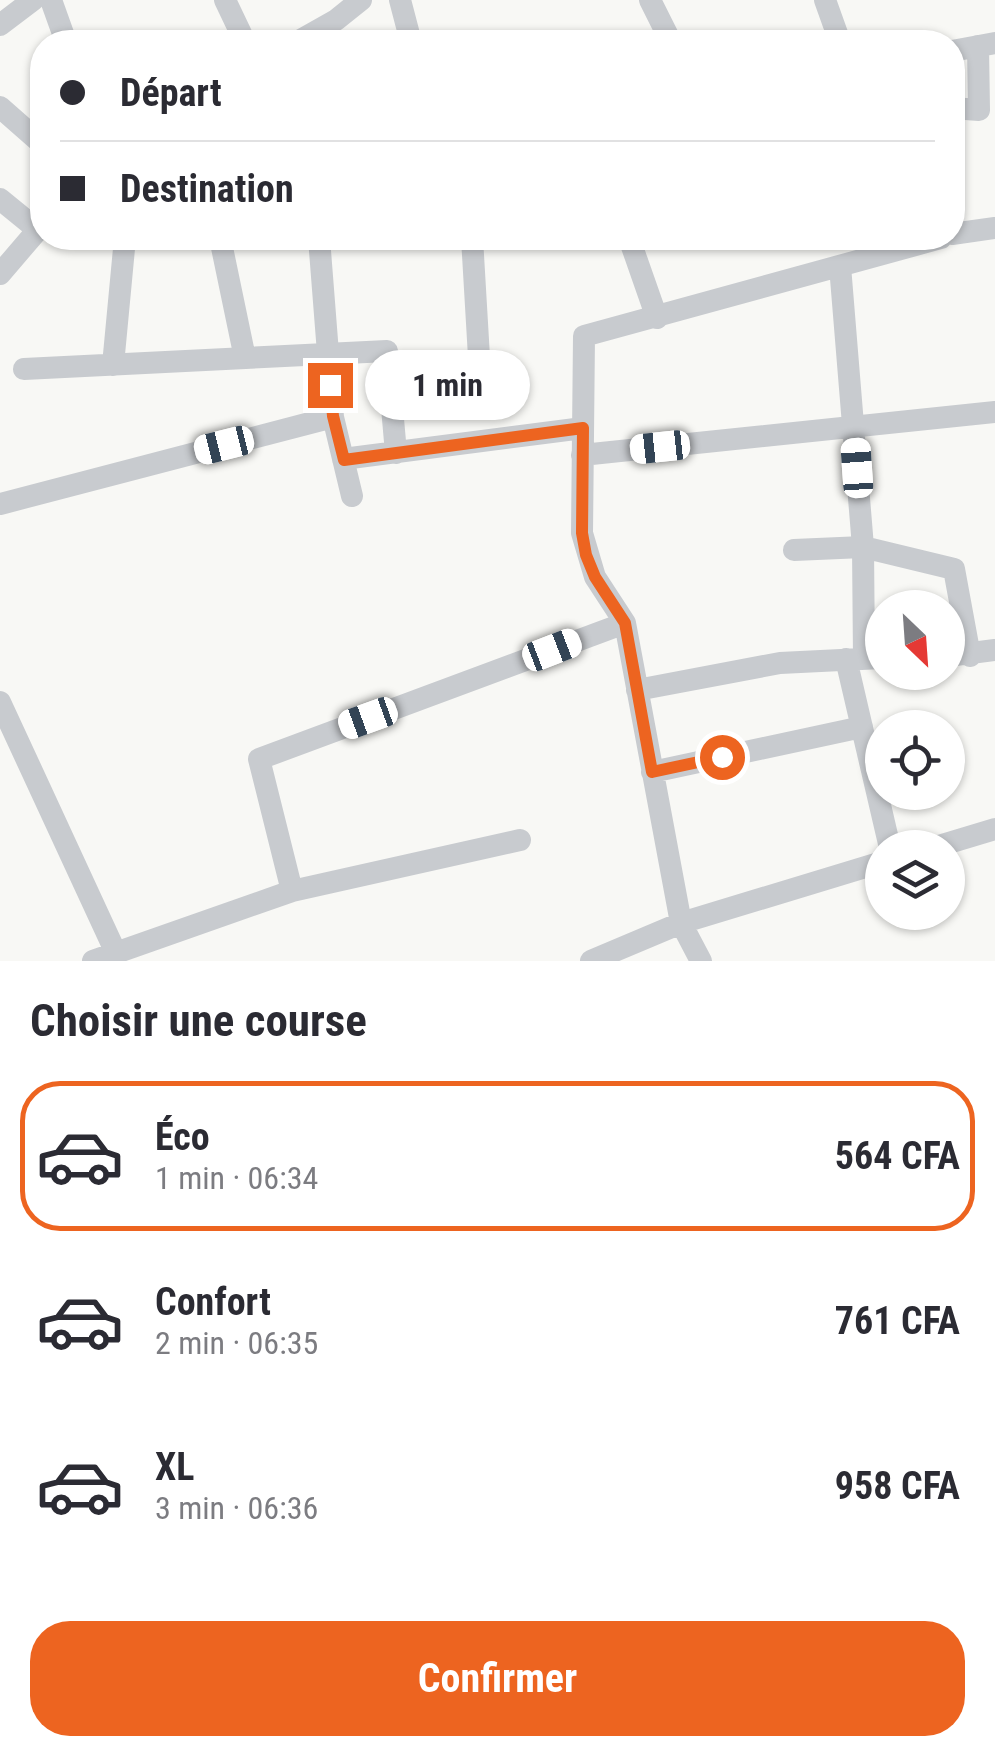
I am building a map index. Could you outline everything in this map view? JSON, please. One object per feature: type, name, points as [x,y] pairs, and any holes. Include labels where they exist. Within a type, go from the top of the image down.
[{"type":"street","points":[[0,25],[34,0]]},
{"type":"street","points":[[51,0],[62,30]]},
{"type":"street","points":[[225,0],[239,30]]},
{"type":"street","points":[[318,30],[361,0]]},
{"type":"street","points":[[400,0],[408,30]]},
{"type":"street","points":[[650,0],[665,30]]},
{"type":"street","points":[[825,0],[836,30]]},
{"type":"street","points":[[965,109],[979,110],[987,45]]},
{"type":"street","points":[[0,107],[30,133]]},
{"type":"street","points":[[0,199],[30,220]]},
{"type":"street","points":[[965,232],[995,228]]},
{"type":"street","points":[[0,274],[30,239]]},
{"type":"street","points":[[113,364],[123,250]]},
{"type":"street","points":[[222,250],[245,358]]},
{"type":"street","points":[[320,250],[333,416],[352,496]]},
{"type":"street","points":[[473,250],[480,374]]},
{"type":"street","points":[[634,250],[657,318]]},
{"type":"street","points":[[701,961],[681,923],[625,623],[595,577],[586,555],[582,533],[584,336],[898,250]]},
{"type":"street","points":[[840,266],[863,548],[862,727],[886,830]]},
{"type":"street","points":[[24,369],[386,351],[396,453]]},
{"type":"street","points":[[582,455],[995,412]]},
{"type":"street","points":[[0,504],[333,416]]},
{"type":"street","points":[[344,460],[583,428]]},
{"type":"street","points":[[794,550],[863,548],[954,569],[955,590]]},
{"type":"street","points":[[292,891],[259,759],[625,623]]},
{"type":"street","points":[[965,655],[995,650]]},
{"type":"street","points":[[637,690],[780,663],[864,659]]},
{"type":"street","points":[[0,702],[104,957],[292,891],[520,840]]},
{"type":"street","points":[[652,772],[862,727]]},
{"type":"street","points":[[965,838],[995,829]]},
{"type":"street","points":[[592,961],[681,923],[865,867]]},
{"type":"route","points":[[330,385],[344,460],[583,428],[582,533],[586,555],[595,577],[625,623],[652,772],[722,757]]}]
